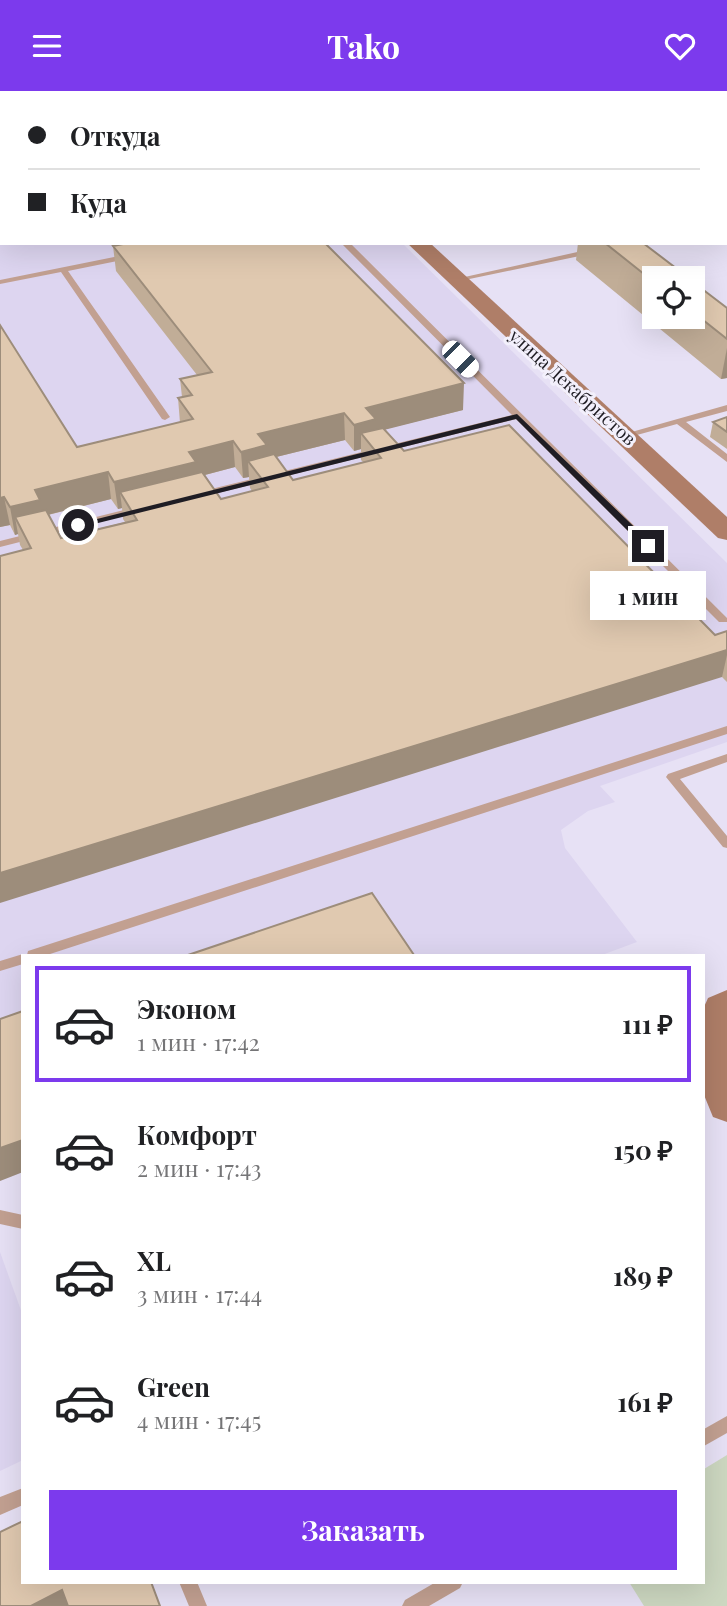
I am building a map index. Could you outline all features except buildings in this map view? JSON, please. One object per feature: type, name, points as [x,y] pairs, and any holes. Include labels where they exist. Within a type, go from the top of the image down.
[{"type":"street","name":"улица Декабристов","points":[[419,245],[727,532]]},
{"type":"street","points":[[727,1004],[721,1008],[707,1054],[727,1106]]},
{"type":"lane","points":[[347,245],[723,620]]},
{"type":"lane","points":[[455,280],[602,249]]},
{"type":"lane","points":[[0,282],[140,254]]},
{"type":"lane","points":[[63,269],[165,417]]},
{"type":"lane","points":[[626,435],[727,408]]},
{"type":"lane","points":[[186,498],[517,416]]},
{"type":"lane","points":[[679,421],[727,459]]},
{"type":"lane","points":[[0,544],[146,508]]},
{"type":"lane","points":[[36,954],[727,730]]},
{"type":"lane","points":[[727,758],[672,777],[727,844]]},
{"type":"lane","points":[[0,966],[21,960]]},
{"type":"lane","points":[[0,1217],[21,1222]]},
{"type":"lane","points":[[705,1437],[727,1424]]},
{"type":"lane","points":[[0,1506],[21,1497]]},
{"type":"lane","points":[[189,1584],[198,1606]]},
{"type":"lane","points":[[411,1606],[450,1584]]},
{"type":"shaded area","points":[[0,245],[404,245],[727,563],[727,742],[600,786],[615,802],[588,811],[561,830],[565,848],[637,942],[605,954],[21,954],[21,1173],[0,1181]]},
{"type":"shaded area","points":[[0,1252],[21,1310],[21,1461],[0,1471]]},
{"type":"green space","points":[[727,1455],[727,1606],[644,1606],[630,1584],[705,1584],[705,1468]]},
{"type":"route","points":[[78,525],[517,416],[648,546]]}]
